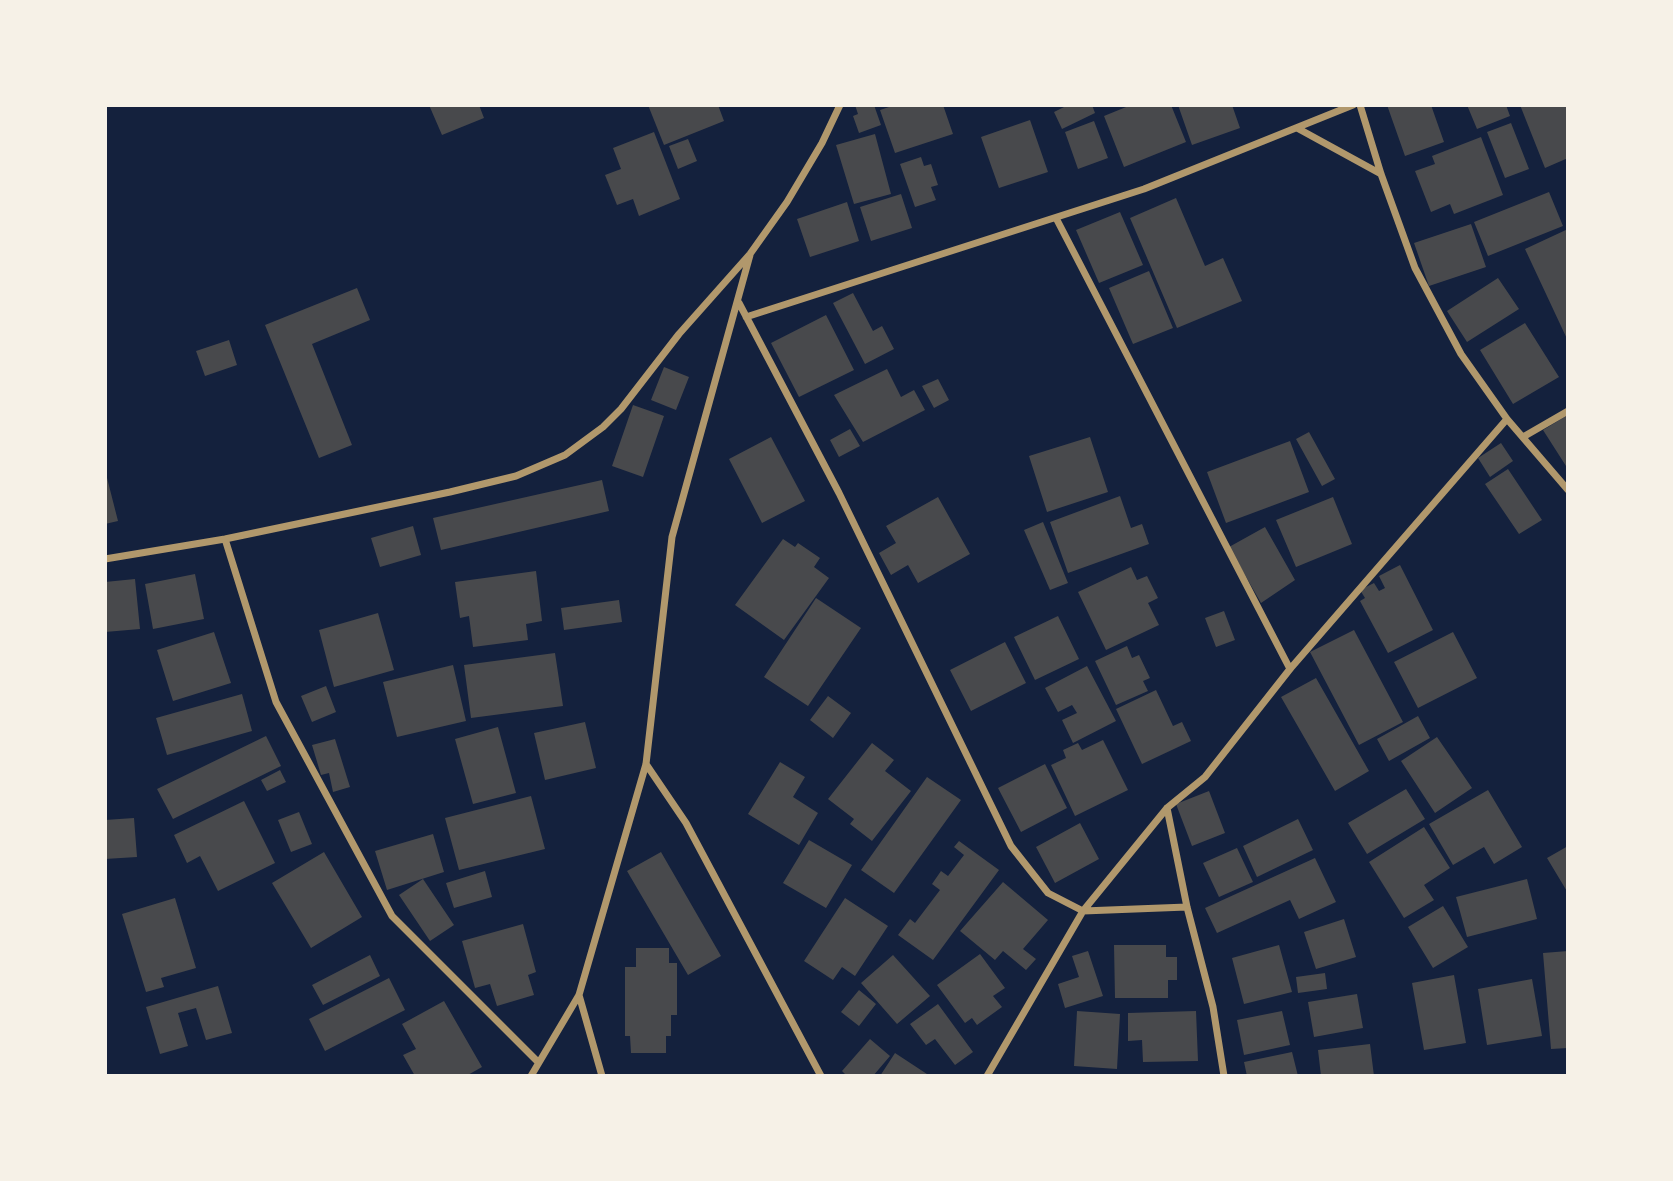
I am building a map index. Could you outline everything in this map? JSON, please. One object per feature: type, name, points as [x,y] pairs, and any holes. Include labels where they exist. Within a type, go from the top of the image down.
[{"type":"street","points":[[105,559],[225,539],[450,492],[516,476],[565,455],[621,409],[679,334],[750,254],[787,202],[840,105]]},
{"type":"street","points":[[746,317],[1144,189],[1353,105]]},
{"type":"street","points":[[1360,105],[1381,174],[1415,268],[1461,354],[1507,419],[1568,490]]},
{"type":"street","points":[[1297,128],[1381,174]]},
{"type":"street","points":[[1056,218],[1290,670]]},
{"type":"street","points":[[531,1076],[537,1061],[579,995],[646,764],[672,537],[739,303],[750,254]]},
{"type":"street","points":[[739,303],[839,493],[1011,846],[1048,893],[1083,911],[1187,907]]},
{"type":"street","points":[[1523,437],[1568,411]]},
{"type":"street","points":[[987,1076],[1083,911],[1167,808],[1205,776],[1290,670],[1507,419]]},
{"type":"street","points":[[225,539],[276,702],[392,916],[537,1061]]},
{"type":"street","points":[[646,764],[685,824],[821,1076]]},
{"type":"street","points":[[1167,808],[1187,907],[1213,1007],[1224,1076]]},
{"type":"street","points":[[579,995],[602,1076]]},
{"type":"building","points":[[429,105],[479,105],[484,118],[442,135]]},
{"type":"building","points":[[648,105],[718,105],[724,121],[664,145]]},
{"type":"building","points":[[855,105],[874,105],[881,125],[859,133],[853,116],[858,114]]},
{"type":"building","points":[[895,105],[943,105],[953,134],[895,153],[880,110]]},
{"type":"building","points":[[1068,105],[1092,105],[1095,113],[1062,129],[1054,112]]},
{"type":"building","points":[[1131,105],[1171,105],[1186,142],[1124,167],[1104,116]]},
{"type":"building","points":[[1178,105],[1232,105],[1240,128],[1192,145]]},
{"type":"building","points":[[1387,105],[1431,105],[1444,142],[1405,156]]},
{"type":"building","points":[[1467,105],[1506,105],[1510,116],[1477,129]]},
{"type":"building","points":[[1520,105],[1568,105],[1568,158],[1545,168]]},
{"type":"building","points":[[1030,120],[1048,172],[999,188],[981,137]]},
{"type":"building","points":[[1094,121],[1108,158],[1078,169],[1065,132]]},
{"type":"building","points":[[1511,123],[1529,169],[1505,178],[1487,132]]},
{"type":"building","points":[[654,132],[680,199],[639,216],[633,199],[617,205],[605,175],[621,169],[613,148]]},
{"type":"building","points":[[875,134],[891,194],[854,204],[836,145]]},
{"type":"building","points":[[1481,137],[1503,195],[1454,214],[1450,204],[1431,212],[1415,171],[1435,164],[1432,156]]},
{"type":"building","points":[[688,139],[697,161],[678,169],[669,146]]},
{"type":"building","points":[[921,157],[924,166],[931,164],[938,185],[931,187],[936,200],[915,207],[900,164]]},
{"type":"building","points":[[1549,192],[1563,226],[1488,256],[1474,222]]},
{"type":"building","points":[[901,194],[912,228],[871,241],[860,207]]},
{"type":"building","points":[[1176,198],[1205,266],[1223,258],[1242,301],[1177,328],[1130,218]]},
{"type":"building","points":[[847,202],[859,241],[810,257],[797,219]]},
{"type":"building","points":[[1120,212],[1143,265],[1099,283],[1076,230]]},
{"type":"building","points":[[1471,224],[1486,267],[1429,286],[1414,243]]},
{"type":"building","points":[[1568,229],[1568,341],[1525,249]]},
{"type":"building","points":[[1149,271],[1173,328],[1133,344],[1109,288]]},
{"type":"building","points":[[1498,278],[1519,309],[1467,342],[1447,311]]},
{"type":"building","points":[[357,288],[370,320],[312,344],[352,445],[319,458],[265,325]]},
{"type":"building","points":[[853,293],[873,331],[882,326],[894,349],[865,364],[833,303]]},
{"type":"building","points":[[826,315],[854,370],[799,397],[771,343]]},
{"type":"building","points":[[1525,323],[1559,377],[1513,404],[1480,350]]},
{"type":"building","points":[[229,340],[237,365],[205,376],[196,351]]},
{"type":"building","points":[[664,367],[689,377],[676,410],[651,400]]},
{"type":"building","points":[[887,369],[901,397],[914,390],[925,410],[863,442],[834,395]]},
{"type":"building","points":[[938,379],[949,400],[934,408],[922,386]]},
{"type":"building","points":[[633,405],[664,416],[643,477],[612,466]]},
{"type":"building","points":[[1568,415],[1568,465],[1566,466],[1543,430]]},
{"type":"building","points":[[850,429],[860,446],[839,457],[830,440]]},
{"type":"building","points":[[1309,432],[1335,479],[1322,486],[1296,439]]},
{"type":"building","points":[[771,437],[805,501],[762,523],[729,459]]},
{"type":"building","points":[[1090,437],[1108,492],[1047,512],[1029,456]]},
{"type":"building","points":[[1290,441],[1309,492],[1226,523],[1207,472]]},
{"type":"building","points":[[1501,443],[1513,461],[1490,477],[1478,458]]},
{"type":"building","points":[[1508,469],[1542,520],[1519,534],[1485,484]]},
{"type":"building","points":[[105,470],[118,521],[105,524]]},
{"type":"building","points":[[602,480],[609,511],[441,550],[433,518]]},
{"type":"building","points":[[1120,496],[1131,528],[1142,524],[1149,544],[1068,573],[1050,522]]},
{"type":"building","points":[[938,497],[970,554],[918,583],[908,565],[891,575],[879,553],[896,543],[886,526]]},
{"type":"building","points":[[1333,497],[1352,544],[1296,567],[1276,520]]},
{"type":"building","points":[[1043,522],[1068,583],[1050,590],[1024,530]]},
{"type":"building","points":[[413,526],[421,555],[380,567],[371,538]]},
{"type":"building","points":[[1265,527],[1295,580],[1261,603],[1229,547]]},
{"type":"building","points":[[783,539],[795,547],[798,543],[820,558],[814,567],[829,578],[784,640],[735,605]]},
{"type":"building","points":[[1400,565],[1433,630],[1388,653],[1360,601],[1365,598],[1360,590],[1374,583],[1379,591],[1385,588],[1379,576]]},
{"type":"building","points":[[1131,567],[1137,580],[1147,576],[1158,598],[1148,603],[1159,625],[1106,650],[1078,592]]},
{"type":"building","points":[[536,571],[542,621],[526,624],[528,640],[473,647],[469,616],[460,618],[455,582]]},
{"type":"building","points":[[195,574],[204,619],[153,629],[145,584]]},
{"type":"building","points":[[135,579],[140,629],[105,632],[105,582]]},
{"type":"building","points":[[816,598],[861,628],[808,706],[764,677]]},
{"type":"building","points":[[619,600],[622,622],[564,630],[561,608]]},
{"type":"building","points":[[1224,611],[1235,640],[1216,647],[1205,618]]},
{"type":"building","points":[[378,613],[394,670],[334,687],[319,630]]},
{"type":"building","points":[[1058,616],[1079,659],[1035,680],[1014,637]]},
{"type":"building","points":[[1354,630],[1403,722],[1359,745],[1310,652]]},
{"type":"building","points":[[214,632],[231,683],[173,701],[157,650]]},
{"type":"building","points":[[1453,632],[1477,678],[1418,708],[1394,662]]},
{"type":"building","points":[[1005,642],[1026,683],[971,711],[950,670]]},
{"type":"building","points":[[1127,646],[1132,658],[1139,655],[1150,678],[1143,681],[1148,691],[1116,705],[1095,661]]},
{"type":"building","points":[[555,653],[563,706],[471,718],[464,665]]},
{"type":"building","points":[[453,665],[466,721],[397,737],[383,682]]},
{"type":"building","points":[[1087,666],[1116,721],[1073,743],[1062,720],[1077,713],[1072,705],[1058,712],[1045,688]]},
{"type":"building","points":[[1316,678],[1369,771],[1335,791],[1281,697]]},
{"type":"building","points":[[326,686],[336,712],[312,722],[301,696]]},
{"type":"building","points":[[1156,690],[1173,726],[1182,722],[1191,741],[1142,764],[1116,709]]},
{"type":"building","points":[[242,694],[252,731],[167,755],[156,718]]},
{"type":"building","points":[[828,696],[851,713],[833,738],[810,720]]},
{"type":"building","points":[[1418,716],[1430,738],[1389,761],[1377,739]]},
{"type":"building","points":[[585,722],[596,768],[545,780],[534,733]]},
{"type":"building","points":[[498,727],[516,793],[473,804],[455,739]]},
{"type":"building","points":[[266,736],[281,766],[173,819],[157,789]]},
{"type":"building","points":[[1437,737],[1472,788],[1435,813],[1401,761]]},
{"type":"building","points":[[335,739],[350,787],[333,792],[329,773],[321,775],[312,745]]},
{"type":"building","points":[[1103,740],[1128,790],[1075,816],[1051,765],[1066,758],[1063,750],[1078,743],[1082,750]]},
{"type":"building","points":[[872,743],[894,760],[885,771],[911,791],[872,841],[850,824],[854,819],[828,799]]},
{"type":"building","points":[[780,762],[805,777],[793,797],[818,813],[799,845],[748,814]]},
{"type":"building","points":[[1045,764],[1067,808],[1021,832],[998,788]]},
{"type":"building","points":[[280,770],[286,782],[267,791],[261,780]]},
{"type":"building","points":[[927,777],[961,800],[894,893],[861,870]]},
{"type":"building","points":[[1406,789],[1425,819],[1367,854],[1348,823]]},
{"type":"building","points":[[1488,790],[1522,847],[1494,864],[1484,847],[1453,865],[1429,824]]},
{"type":"building","points":[[1209,791],[1225,833],[1192,846],[1176,804]]},
{"type":"building","points":[[531,796],[545,849],[459,870],[445,818]]},
{"type":"building","points":[[244,801],[275,863],[218,891],[200,856],[187,863],[174,835]]},
{"type":"building","points":[[299,812],[312,844],[291,852],[278,820]]},
{"type":"building","points":[[134,818],[137,857],[105,859],[105,820]]},
{"type":"building","points":[[1298,819],[1313,850],[1257,877],[1243,846]]},
{"type":"building","points":[[1080,823],[1099,859],[1055,883],[1036,847]]},
{"type":"building","points":[[1424,827],[1450,868],[1424,885],[1434,900],[1404,918],[1369,862]]},
{"type":"building","points":[[433,834],[444,872],[387,890],[375,851]]},
{"type":"building","points":[[809,840],[852,865],[826,908],[783,883]]},
{"type":"building","points":[[959,841],[999,870],[933,960],[898,935],[910,919],[915,923],[940,890],[932,884],[941,871],[948,876],[964,855],[954,847]]},
{"type":"building","points":[[1568,846],[1568,893],[1547,858]]},
{"type":"building","points":[[1237,848],[1253,882],[1219,897],[1203,863]]},
{"type":"building","points":[[324,852],[362,917],[311,948],[272,883]]},
{"type":"building","points":[[661,852],[721,956],[688,975],[627,871]]},
{"type":"building","points":[[1315,858],[1336,902],[1299,919],[1290,900],[1217,933],[1205,908]]},
{"type":"building","points":[[485,871],[492,897],[454,908],[446,883]]},
{"type":"building","points":[[423,879],[454,925],[430,941],[399,895]]},
{"type":"building","points":[[1527,879],[1537,919],[1467,937],[1456,897]]},
{"type":"building","points":[[1003,882],[1048,920],[1023,949],[1036,959],[1026,970],[1003,951],[995,960],[960,931]]},
{"type":"building","points":[[175,898],[196,968],[161,978],[164,987],[146,992],[122,914]]},
{"type":"building","points":[[845,898],[888,926],[855,976],[842,967],[833,980],[804,961]]},
{"type":"building","points":[[1443,906],[1468,947],[1433,968],[1408,927]]},
{"type":"building","points":[[1344,919],[1356,957],[1316,969],[1304,932]]},
{"type":"building","points":[[523,924],[536,972],[528,975],[534,995],[497,1006],[490,984],[475,988],[462,941]]},
{"type":"building","points":[[1114,945],[1166,945],[1166,957],[1177,957],[1177,980],[1168,980],[1168,998],[1115,998]]},
{"type":"building","points":[[1279,945],[1292,992],[1244,1004],[1232,958]]},
{"type":"building","points":[[636,948],[669,948],[669,963],[677,963],[677,1015],[671,1015],[671,1036],[666,1036],[666,1053],[631,1053],[630,1036],[625,1036],[625,967],[636,967]]},
{"type":"building","points":[[1088,951],[1103,996],[1065,1008],[1058,984],[1079,977],[1072,956]]},
{"type":"building","points":[[1568,951],[1568,1048],[1551,1049],[1543,953]]},
{"type":"building","points":[[980,954],[1005,988],[993,996],[1002,1007],[977,1025],[972,1018],[965,1023],[937,985]]},
{"type":"building","points":[[370,955],[380,976],[323,1005],[312,985]]},
{"type":"building","points":[[893,955],[930,996],[897,1024],[861,983]]},
{"type":"building","points":[[1325,973],[1327,989],[1298,993],[1296,977]]},
{"type":"building","points":[[1454,975],[1466,1043],[1424,1050],[1412,983]]},
{"type":"building","points":[[389,978],[405,1010],[325,1051],[309,1019]]},
{"type":"building","points":[[1532,979],[1542,1036],[1487,1045],[1478,989]]},
{"type":"building","points":[[218,986],[232,1033],[206,1040],[196,1008],[178,1013],[188,1046],[160,1054],[146,1007]]},
{"type":"building","points":[[859,990],[876,1004],[859,1026],[841,1012]]},
{"type":"building","points":[[1357,994],[1363,1028],[1314,1037],[1308,1002]]},
{"type":"building","points":[[444,1001],[482,1067],[466,1076],[415,1076],[403,1055],[416,1049],[402,1024]]},
{"type":"building","points":[[938,1004],[973,1052],[955,1065],[935,1039],[926,1045],[910,1024]]},
{"type":"building","points":[[1077,1011],[1120,1014],[1117,1069],[1074,1066]]},
{"type":"building","points":[[1196,1011],[1198,1061],[1143,1062],[1142,1040],[1128,1041],[1128,1013]]},
{"type":"building","points":[[1282,1011],[1290,1045],[1244,1055],[1237,1020]]},
{"type":"building","points":[[870,1039],[890,1056],[873,1076],[847,1076],[842,1071]]},
{"type":"building","points":[[1370,1044],[1374,1076],[1321,1076],[1318,1050]]},
{"type":"building","points":[[1292,1052],[1298,1076],[1247,1076],[1244,1062]]},
{"type":"building","points":[[895,1053],[930,1076],[880,1076]]}]
